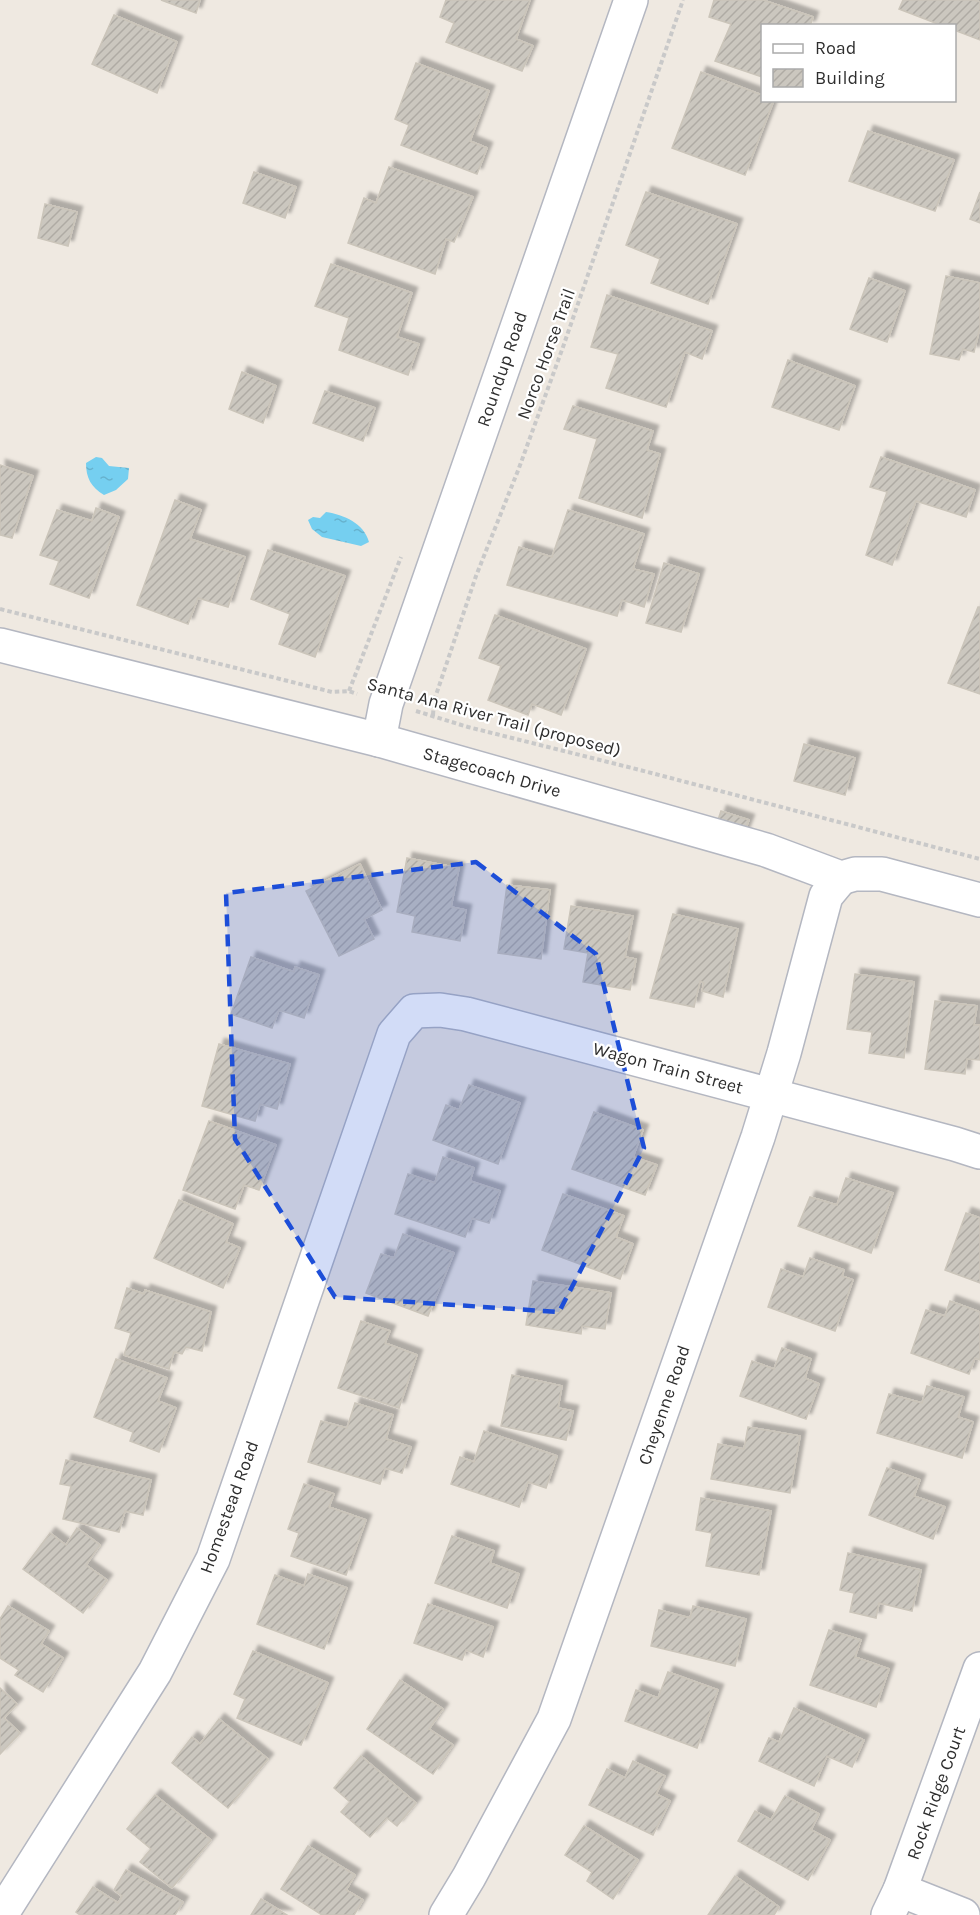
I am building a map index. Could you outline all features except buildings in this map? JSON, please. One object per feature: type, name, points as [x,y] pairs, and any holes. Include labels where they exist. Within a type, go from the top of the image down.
[{"type":"street","name":"Roundup Road","points":[[379,740],[386,704],[631,0]]},
{"type":"street","name":"Stagecoach Drive","points":[[0,645],[379,740],[766,849],[841,878],[855,874],[882,874],[980,900]]},
{"type":"street","name":"Cheyenne Road","points":[[446,1915],[469,1877],[554,1719],[758,1137],[784,1053],[826,896],[841,878]]},
{"type":"street","name":"Wagon Train Street","points":[[383,1064],[394,1034],[414,1011],[440,1010],[466,1014],[980,1152]]},
{"type":"street","name":"Homestead Road","points":[[0,1915],[155,1672],[213,1558],[383,1064]]},
{"type":"street","name":"Rock Ridge Court","points":[[894,1902],[962,1723],[980,1669]]},
{"type":"street","points":[[894,1902],[963,1915]]},
{"type":"path","name":"Norco Horse Trail","points":[[433,715],[434,701],[476,576],[519,468],[563,347],[683,0]]},
{"type":"path","name":"Santa Ana River Trail (proposed)","points":[[0,609],[332,692],[349,691],[386,704],[433,715],[498,735],[980,859]]},
{"type":"highlighted area","points":[[476,862],[596,954],[644,1148],[559,1312],[335,1297],[235,1139],[226,893]]},
{"type":"water","points":[[96,457],[102,458],[109,466],[129,468],[128,479],[116,490],[104,495],[90,482],[87,473],[86,463]]},
{"type":"water","points":[[326,512],[340,515],[358,525],[369,542],[361,546],[322,537],[312,529],[308,520],[313,517],[320,518]]}]
